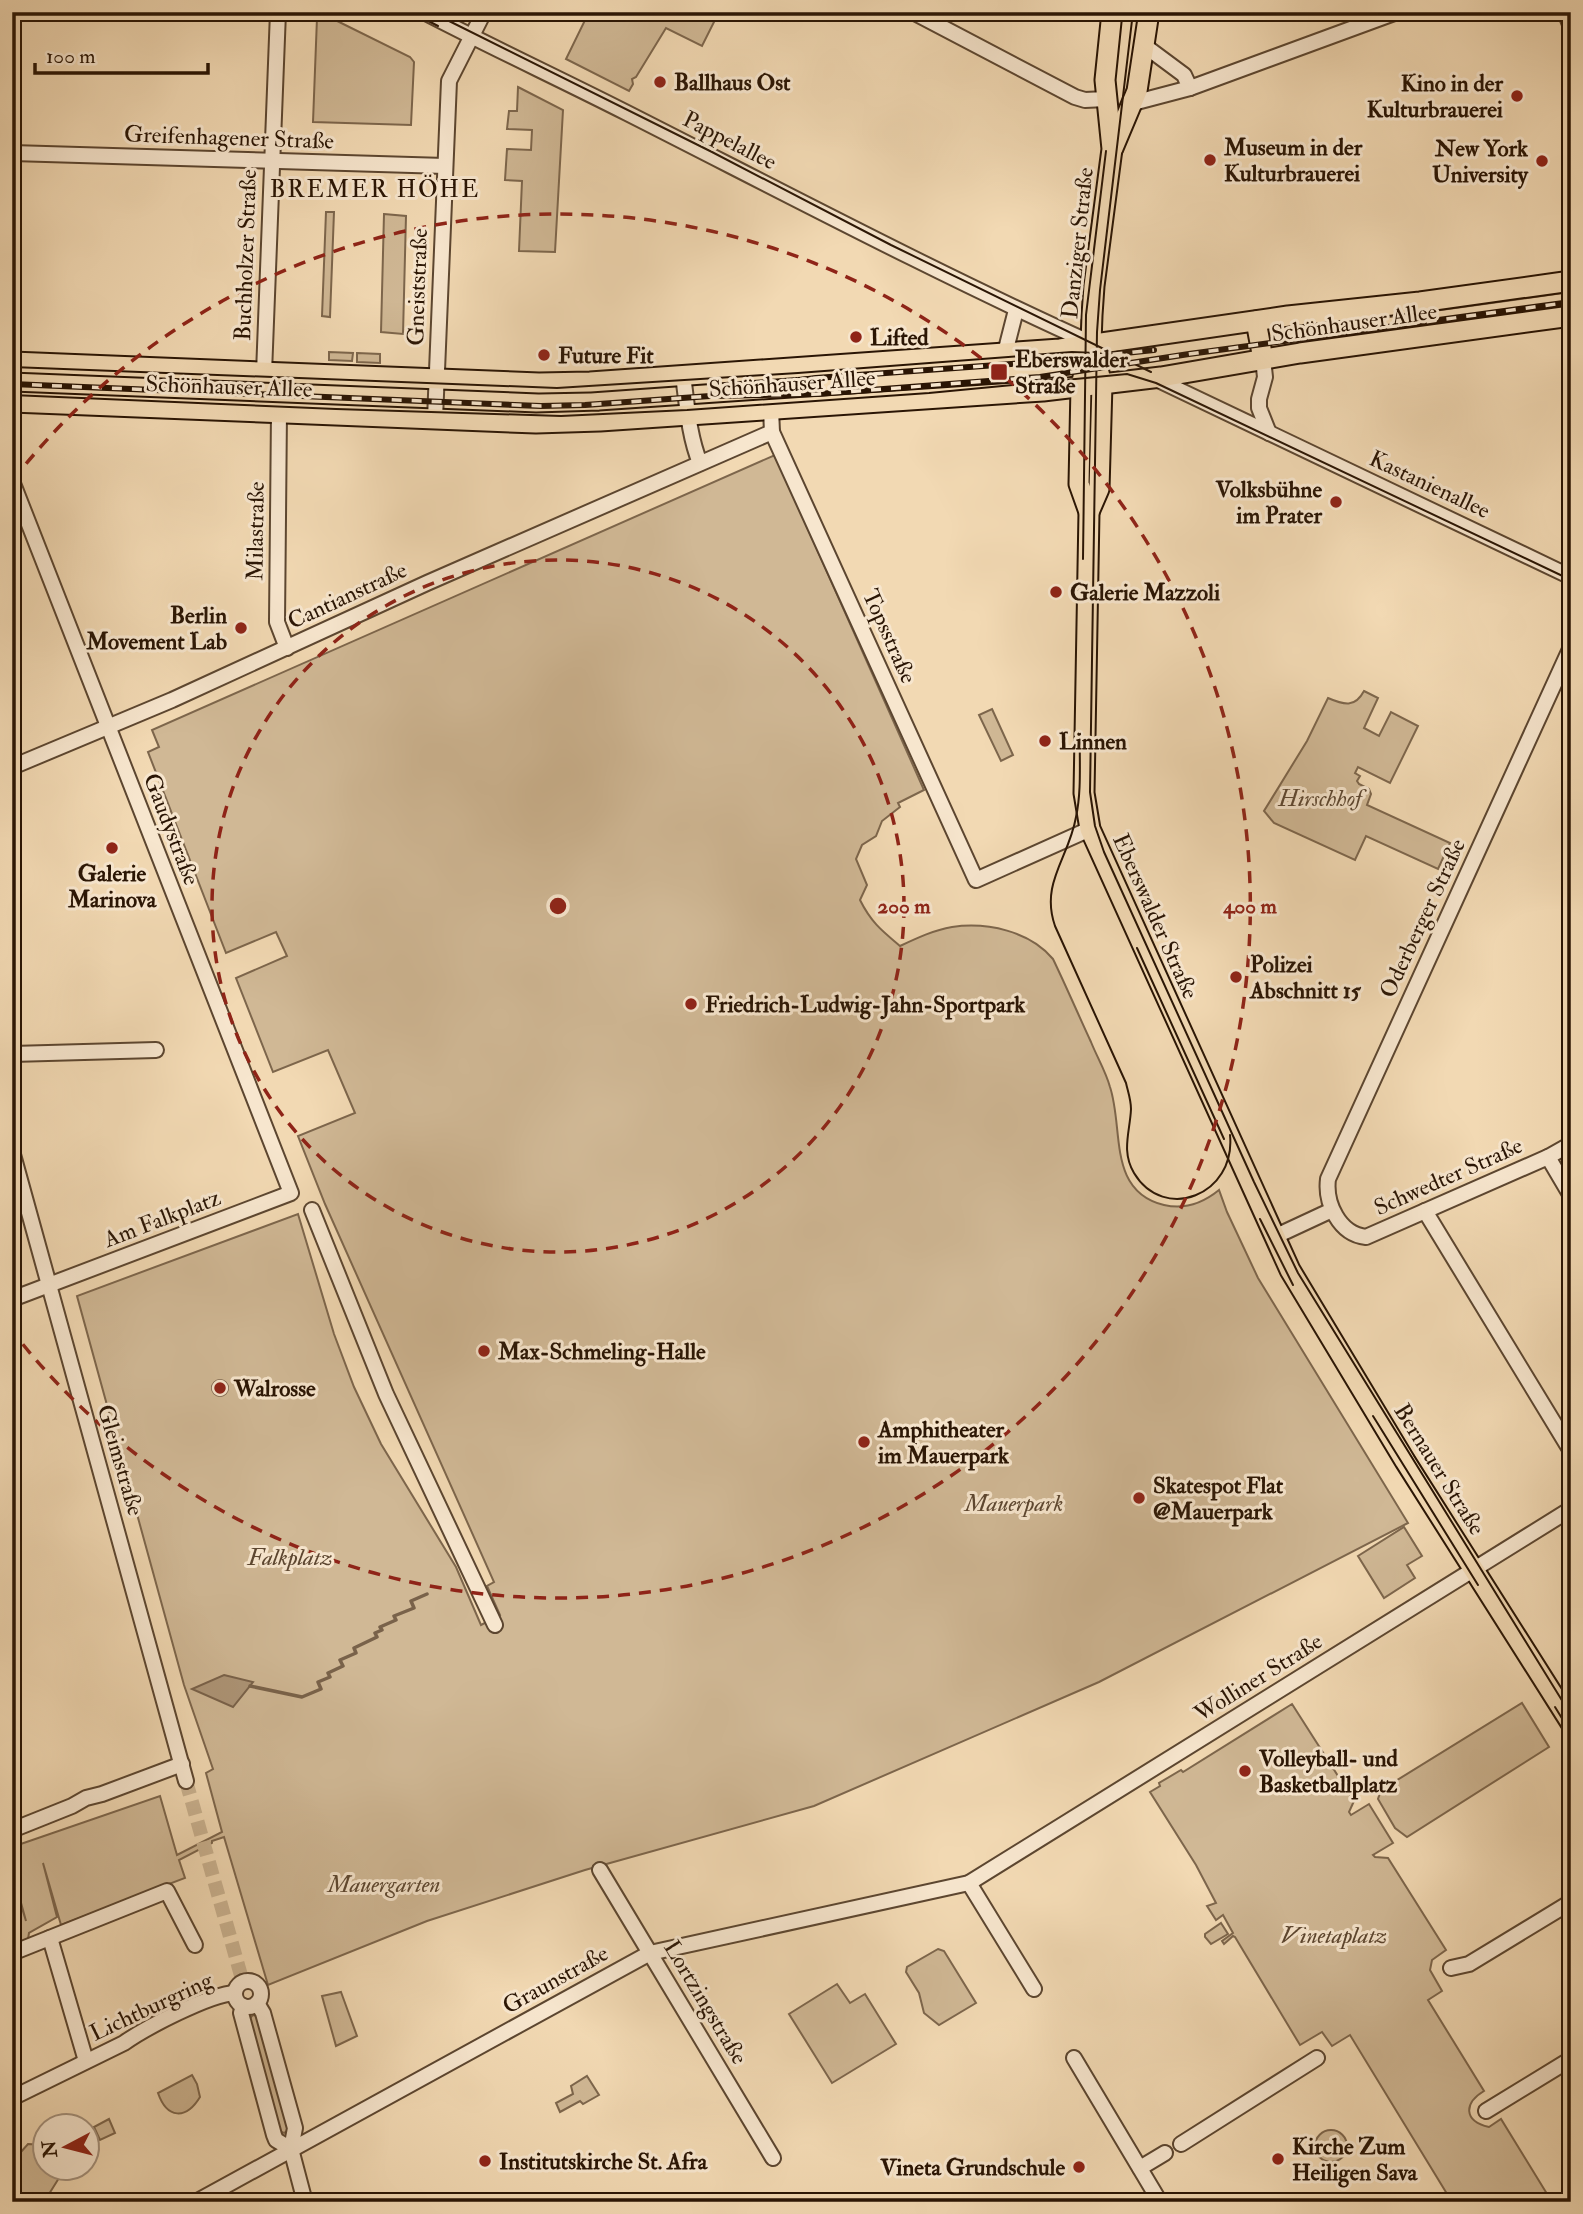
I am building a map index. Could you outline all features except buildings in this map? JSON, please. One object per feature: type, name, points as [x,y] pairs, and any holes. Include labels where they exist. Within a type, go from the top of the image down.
[{"type":"main road","name":"Danziger Straße","points":[[1101,384],[1091,343],[1094,286],[1112,149],[1105,80],[1112,12]]},
{"type":"main road","name":"Danziger Straße","points":[[1112,149],[1133,103],[1149,12]]},
{"type":"main road","name":"Schönhauser Allee","points":[[12,362],[539,383],[683,376],[1060,349],[1571,281]]},
{"type":"main road","name":"Schönhauser Allee","points":[[12,402],[560,422],[688,416],[996,395],[1154,378],[1263,359],[1571,316]]},
{"type":"main road","points":[[1256,321],[1263,359]]},
{"type":"main road","name":"Eberswalder Straße","points":[[1091,343],[1081,386],[1079,484],[1089,512],[1084,793],[1090,830],[1274,1237]]},
{"type":"main road","name":"Eberswalder Straße","points":[[1089,512],[1099,489],[1101,384]]},
{"type":"main road","name":"Bernauer Straße","points":[[1274,1237],[1290,1270],[1344,1361],[1474,1570],[1568,1713]]},
{"type":"street","name":"Buchholzer Straße","points":[[264,373],[278,12]]},
{"type":"street","name":"Pappelallee","points":[[424,12],[1016,310],[1091,343]]},
{"type":"street","name":"Gneiststraße","points":[[435,419],[449,81],[484,12]]},
{"type":"street","points":[[913,12],[1075,97],[1085,100],[1106,99]]},
{"type":"street","points":[[1133,103],[1190,88],[1396,12]]},
{"type":"street","points":[[1565,12],[1571,27]]},
{"type":"street","points":[[1145,46],[1184,75],[1190,88]]},
{"type":"street","name":"Greifenhagener Straße","points":[[12,152],[445,166]]},
{"type":"street","points":[[1005,353],[1016,310]]},
{"type":"street","points":[[1263,359],[1265,377],[1259,408],[1269,433]]},
{"type":"street","points":[[683,376],[694,450],[700,463]]},
{"type":"street","name":"Kastanienallee","points":[[1154,378],[1571,577]]},
{"type":"street","name":"Topsstraße","points":[[771,410],[772,432],[976,880],[1090,830]]},
{"type":"street","name":"Milastraße","points":[[279,412],[277,622],[287,648]]},
{"type":"street","name":"Cantianstraße","points":[[12,767],[108,727],[772,432]]},
{"type":"street","name":"Gaudystraße","points":[[12,481],[291,1193]]},
{"type":"street","name":"Oderberger Straße","points":[[1332,1210],[1327,1188],[1328,1179],[1571,648]]},
{"type":"street","points":[[12,1054],[156,1051]]},
{"type":"street","name":"Schwedter Straße","points":[[1332,1210],[1348,1231],[1356,1236],[1366,1237],[1548,1157],[1571,1144]]},
{"type":"street","name":"Gleimstraße","points":[[12,1151],[186,1781]]},
{"type":"street","points":[[1548,1157],[1571,1196]]},
{"type":"street","name":"Am Falkplatz","points":[[12,1299],[291,1193]]},
{"type":"street","points":[[312,1209],[386,1394],[495,1625]]},
{"type":"street","points":[[1274,1237],[1332,1210]]},
{"type":"street","points":[[1425,1211],[1571,1451]]},
{"type":"street","name":"Wolliner Straße","points":[[969,1883],[1571,1509]]},
{"type":"street","points":[[12,1830],[86,1798],[182,1764]]},
{"type":"street","name":"Lortzingstraße","points":[[600,1870],[773,2158]]},
{"type":"street","points":[[969,1883],[1034,1989]]},
{"type":"street","name":"Graunstraße","points":[[196,2202],[650,1953],[969,1883]]},
{"type":"street","name":"Lichtburgring","points":[[12,1954],[167,1891],[195,1945]]},
{"type":"street","points":[[1451,1968],[1469,1964],[1571,1902]]},
{"type":"street","name":"Lichtburgring","points":[[50,1938],[86,2061]]},
{"type":"street","points":[[291,2149],[276,2140],[274,2135],[241,2013],[250,2005],[261,1995],[259,1987],[252,1982],[240,1985],[237,2001],[250,2005],[263,2013],[295,2128],[291,2149],[305,2202]]},
{"type":"street","name":"Lichtburgring","points":[[12,2098],[240,1985]]},
{"type":"street","points":[[1181,2144],[1318,2057]]},
{"type":"street","points":[[1074,2058],[1160,2202]]},
{"type":"street","points":[[1486,2111],[1571,2059]]},
{"type":"street","points":[[1140,2168],[1165,2153]]},
{"type":"green space","points":[[319,12],[410,57],[414,62],[411,125],[313,122]]},
{"type":"green space","points":[[589,12],[719,12],[702,46],[666,28],[636,77],[632,79],[633,84],[629,91],[566,59]]},
{"type":"green space","points":[[518,87],[563,110],[555,252],[519,251],[522,181],[505,180],[507,149],[531,150],[532,130],[507,129],[509,111],[517,111]]},
{"type":"green space","points":[[326,212],[334,212],[330,317],[322,316]]},
{"type":"green space","points":[[384,214],[406,216],[403,334],[381,332]]},
{"type":"green space","points":[[1571,287],[1571,292],[1346,323],[1346,318]]},
{"type":"green space","points":[[1571,305],[1571,310],[1348,341],[1348,336]]},
{"type":"green space","points":[[329,352],[353,353],[352,361],[329,360]]},
{"type":"green space","points":[[357,353],[380,354],[380,363],[357,362]]},
{"type":"green space","points":[[775,455],[924,790],[898,803],[900,807],[882,821],[876,836],[862,845],[856,859],[867,885],[860,900],[864,908],[877,925],[900,946],[945,928],[979,926],[1020,935],[1043,949],[1053,959],[1108,1081],[1121,1156],[1133,1187],[1146,1198],[1179,1207],[1207,1199],[1219,1190],[1258,1278],[1408,1523],[1099,1682],[814,1806],[585,1870],[427,1921],[268,1985],[224,1837],[179,1860],[185,1878],[61,1925],[43,1863],[57,1917],[29,1933],[28,1939],[12,1946],[12,1876],[26,1921],[12,1870],[12,1847],[160,1796],[177,1855],[222,1832],[206,1773],[213,1769],[184,1685],[77,1296],[298,1214],[334,1334],[354,1387],[381,1444],[456,1567],[481,1625],[500,1615],[487,1586],[494,1582],[325,1204],[298,1136],[355,1113],[328,1050],[273,1072],[236,978],[287,956],[276,932],[226,953],[148,752],[159,747],[152,730]]},
{"type":"green space","name":"Hirschhof","points":[[1364,691],[1378,698],[1364,728],[1379,736],[1391,712],[1418,726],[1390,783],[1358,767],[1355,773],[1360,776],[1357,781],[1369,789],[1371,794],[1367,805],[1450,843],[1438,869],[1366,836],[1355,860],[1274,823],[1264,811],[1307,741],[1328,698],[1353,703]]},
{"type":"green space","points":[[992,709],[1013,755],[1001,761],[979,715]]},
{"type":"green space","points":[[1404,1527],[1422,1556],[1407,1565],[1415,1578],[1384,1598],[1358,1556]]},
{"type":"green space","points":[[1522,1703],[1549,1747],[1407,1837],[1395,1828],[1378,1799],[1381,1790]]},
{"type":"green space","name":"Vinetaplatz","points":[[1292,1704],[1354,1801],[1349,1812],[1351,1815],[1369,1804],[1393,1843],[1373,1855],[1388,1858],[1446,1950],[1432,1960],[1430,1970],[1442,1991],[1428,2000],[1484,2091],[1470,2106],[1471,2116],[1474,2121],[1489,2127],[1501,2119],[1552,2202],[1452,2202],[1350,2035],[1332,2046],[1322,2032],[1300,2045],[1235,1937],[1224,1944],[1222,1941],[1233,1933],[1223,1915],[1216,1920],[1207,1906],[1216,1903],[1196,1865],[1150,1792],[1160,1786],[1159,1783],[1181,1770],[1183,1772]]},
{"type":"green space","points":[[1221,1923],[1228,1934],[1211,1944],[1205,1934]]},
{"type":"green space","points":[[938,1949],[944,1951],[976,2003],[939,2025],[924,2013],[919,1993],[906,1972],[907,1967]]},
{"type":"green space","points":[[837,1984],[850,2003],[865,1994],[896,2044],[832,2083],[789,2014]]},
{"type":"green space","points":[[341,1992],[357,2036],[336,2046],[322,1996]]},
{"type":"green space","points":[[253,2015],[260,2016],[290,2121],[284,2133],[279,2131],[249,2019]]},
{"type":"green space","points":[[192,2075],[200,2097],[189,2110],[183,2113],[172,2112],[166,2108],[158,2093]]},
{"type":"green space","points":[[587,2076],[599,2095],[560,2112],[556,2103],[573,2094],[571,2086]]},
{"type":"green space","points":[[109,2119],[115,2133],[102,2139],[102,2123]]},
{"type":"green space","points":[[1331,2130],[1342,2135],[1347,2146],[1342,2157],[1331,2162],[1320,2157],[1315,2146],[1320,2135]]},
{"type":"green space","points":[[28,2144],[32,2144],[32,2182],[56,2182],[44,2202],[12,2202],[12,2162]]},
{"type":"shaded area","points":[[217,1380],[223,1380],[228,1388],[226,1394],[217,1396],[212,1391],[212,1385]]},
{"type":"shaded area","points":[[224,1675],[253,1682],[233,1707],[192,1689]]},
{"type":"waterway","points":[[250,1686],[302,1697],[321,1689],[318,1682],[330,1677],[328,1673],[343,1666],[340,1660],[356,1653],[354,1648],[377,1637],[375,1633],[382,1630],[380,1627],[396,1620],[394,1616],[414,1608],[411,1601],[427,1594]]},
{"type":"tunnel","points":[[186,1781],[242,1979]]},
{"type":"tram line","points":[[411,12],[438,26]]},
{"type":"tram line","points":[[431,12],[891,245],[1151,372]]},
{"type":"tram line","points":[[1133,12],[1097,332],[1090,792],[1095,826],[1104,852],[1298,1273],[1571,1715]]},
{"type":"tram line","points":[[1083,559],[1086,315],[1106,151]]},
{"type":"tram line","points":[[12,367],[557,388],[1072,352],[1096,353]]},
{"type":"tram line","points":[[12,395],[561,416],[929,393],[1127,374],[1156,383],[1571,580]]},
{"type":"tram line","points":[[1080,731],[1078,806],[1072,832],[1053,883],[1051,911],[1055,926],[1126,1083],[1131,1106],[1127,1149],[1130,1165],[1147,1188],[1162,1197],[1179,1199],[1196,1195],[1210,1187],[1222,1173],[1229,1156],[1230,1135]]},
{"type":"tram line","points":[[1137,948],[1224,1139]]},
{"type":"tram line","points":[[1260,1219],[1293,1285]]},
{"type":"tram line","points":[[1373,1416],[1478,1585]]},
{"type":"tram line","points":[[1555,1707],[1571,1733]]},
{"type":"railway","points":[[12,384],[541,406],[710,396],[818,394],[1040,377],[1571,302]]},
{"type":"railway","points":[[754,386],[816,378],[1039,362],[1154,350]]},
{"type":"place","name":"Ballhaus Ost","points":[[660,82]]},
{"type":"place","name":"Kino in der Kulturbrauerei","points":[[1517,96]]},
{"type":"place","name":"Museum in der Kulturbrauerei","points":[[1210,160]]},
{"type":"place","name":"New York University","points":[[1542,161]]},
{"type":"place","name":"Lifted","points":[[856,337]]},
{"type":"place","name":"Future Fit","points":[[544,355]]},
{"type":"place","name":"Eberswalder Straße","points":[[999,372]]},
{"type":"place","name":"Volksbühne im Prater","points":[[1336,502]]},
{"type":"place","name":"Galerie Mazzoli","points":[[1056,592]]},
{"type":"place","name":"Berlin Movement Lab","points":[[241,628]]},
{"type":"place","name":"Linnen","points":[[1045,741]]},
{"type":"place","name":"Galerie Marinova","points":[[112,848]]},
{"type":"place","name":"Polizei Abschnitt 15","points":[[1236,977]]},
{"type":"place","name":"Friedrich-Ludwig-Jahn-Sportpark","points":[[691,1004]]},
{"type":"place","name":"Max-Schmeling-Halle","points":[[484,1351]]},
{"type":"place","name":"Walrosse","points":[[220,1388]]},
{"type":"place","name":"Amphitheater im Mauerpark","points":[[864,1442]]},
{"type":"place","name":"Skatespot Flat @Mauerpark","points":[[1139,1498]]},
{"type":"place","name":"Volleyball- und Basketballplatz","points":[[1245,1771]]},
{"type":"place","name":"Kirche Zum Heiligen Sava","points":[[1278,2159]]},
{"type":"place","name":"Institutskirche St. Afra","points":[[485,2161]]},
{"type":"place","name":"Vineta Grundschule","points":[[1079,2167]]},
{"type":"district","name":"BREMER HÖHE","points":[[375,189]]},
{"type":"park label","name":"Mauerpark","points":[[1014,1503]]},
{"type":"park label","name":"Falkplatz","points":[[290,1557]]},
{"type":"park label","name":"Mauergarten","points":[[384,1884]]}]
